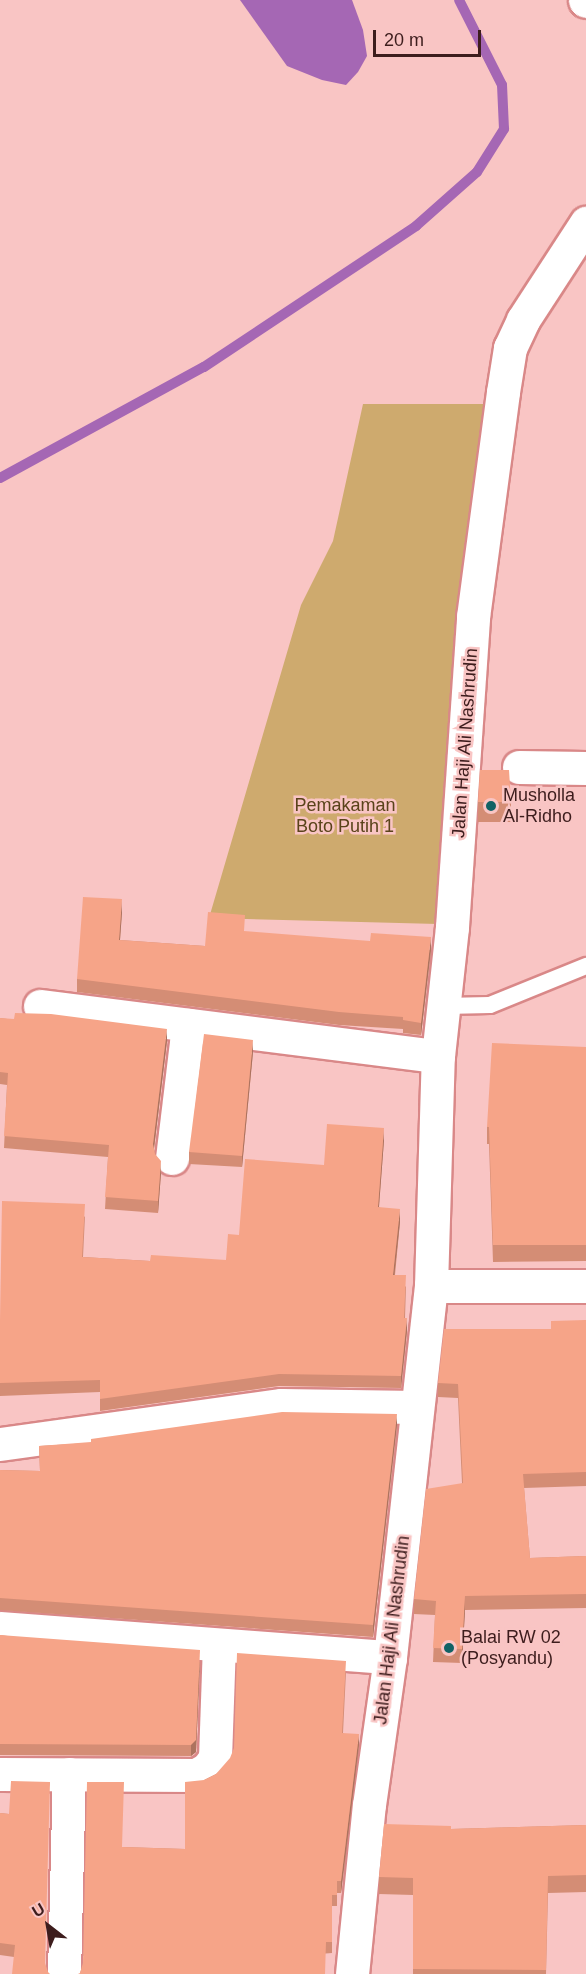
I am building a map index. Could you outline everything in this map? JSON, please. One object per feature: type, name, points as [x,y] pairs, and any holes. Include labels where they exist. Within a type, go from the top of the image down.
[{"type":"street","name":"Jalan Haji Ali Nashrudin","points":[[352,1974],[369,1805],[390,1657],[431,1286],[438,1056],[452,927],[473,617],[510,348],[523,320],[586,223]]},
{"type":"street","points":[[519,767],[586,768]]},
{"type":"street","points":[[40,1006],[438,1056]]},
{"type":"street","points":[[172,1158],[188,1025]]},
{"type":"street","points":[[431,1286],[586,1286]]},
{"type":"street","points":[[0,1444],[281,1405],[417,1407]]},
{"type":"street","points":[[0,1628],[390,1657]]},
{"type":"street","points":[[0,1774],[186,1776],[196,1775],[207,1769],[215,1758],[219,1646]]},
{"type":"street","points":[[64,1974],[69,1774]]},
{"type":"lane","points":[[444,1006],[490,1005],[586,966]]},
{"type":"green space","name":"Pemakaman Boto Putih 1","points":[[363,404],[485,404],[438,924],[209,918],[301,605],[333,541]]},
{"type":"shaded area","points":[[240,0],[352,0],[363,30],[367,56],[358,72],[346,85],[322,80],[287,66]]},
{"type":"building","points":[[480,770],[509,770],[511,802],[478,802]]},
{"type":"building","points":[[83,897],[122,899],[119,940],[205,946],[208,912],[245,915],[244,931],[370,941],[371,933],[431,937],[421,1023],[403,1020],[403,1017],[339,1012],[77,979]]},
{"type":"building","points":[[15,1013],[51,1014],[167,1029],[153,1144],[155,1154],[161,1161],[158,1201],[105,1197],[109,1145],[4,1136],[8,1073],[0,1072],[0,1018],[14,1019]]},
{"type":"building","points":[[204,1034],[253,1040],[242,1156],[189,1152]]},
{"type":"building","points":[[492,1043],[586,1047],[586,1245],[493,1245],[489,1127],[487,1127]]},
{"type":"building","points":[[327,1124],[384,1128],[378,1207],[400,1209],[393,1275],[406,1275],[404,1318],[407,1318],[401,1376],[279,1374],[100,1399],[100,1380],[0,1383],[2,1201],[85,1204],[82,1257],[150,1261],[151,1255],[226,1260],[228,1234],[239,1235],[245,1159],[324,1165]]},
{"type":"building","points":[[586,1320],[586,1472],[523,1474],[530,1558],[586,1556],[586,1594],[465,1596],[462,1649],[433,1648],[436,1601],[414,1599],[426,1489],[463,1483],[458,1384],[438,1383],[444,1329],[551,1329],[551,1321]]},
{"type":"building","points":[[282,1412],[397,1414],[373,1625],[0,1598],[0,1470],[40,1471],[39,1446],[91,1442],[91,1439]]},
{"type":"building","points":[[0,1635],[200,1650],[196,1740],[191,1745],[0,1744]]},
{"type":"building","points":[[237,1653],[346,1661],[342,1733],[359,1734],[341,1881],[337,1881],[337,1895],[332,1895],[332,1942],[326,1942],[325,1974],[78,1974],[83,1963],[87,1782],[124,1782],[122,1847],[185,1849],[185,1782],[204,1780],[216,1774],[230,1758],[234,1748]]},
{"type":"building","points":[[11,1781],[50,1782],[45,1963],[50,1974],[12,1974],[15,1945],[0,1943],[0,1813],[9,1814]]},
{"type":"building","points":[[384,1824],[451,1826],[451,1829],[586,1825],[586,1875],[548,1876],[546,1970],[413,1969],[413,1878],[379,1877]]},
{"type":"waterway","points":[[0,478],[204,367],[416,226],[477,172],[504,129],[502,85],[459,0]]},
{"type":"place","name":"Musholla Al-Ridho","points":[[491,806]]},
{"type":"place","name":"Balai RW 02 (Posyandu)","points":[[449,1648]]}]
